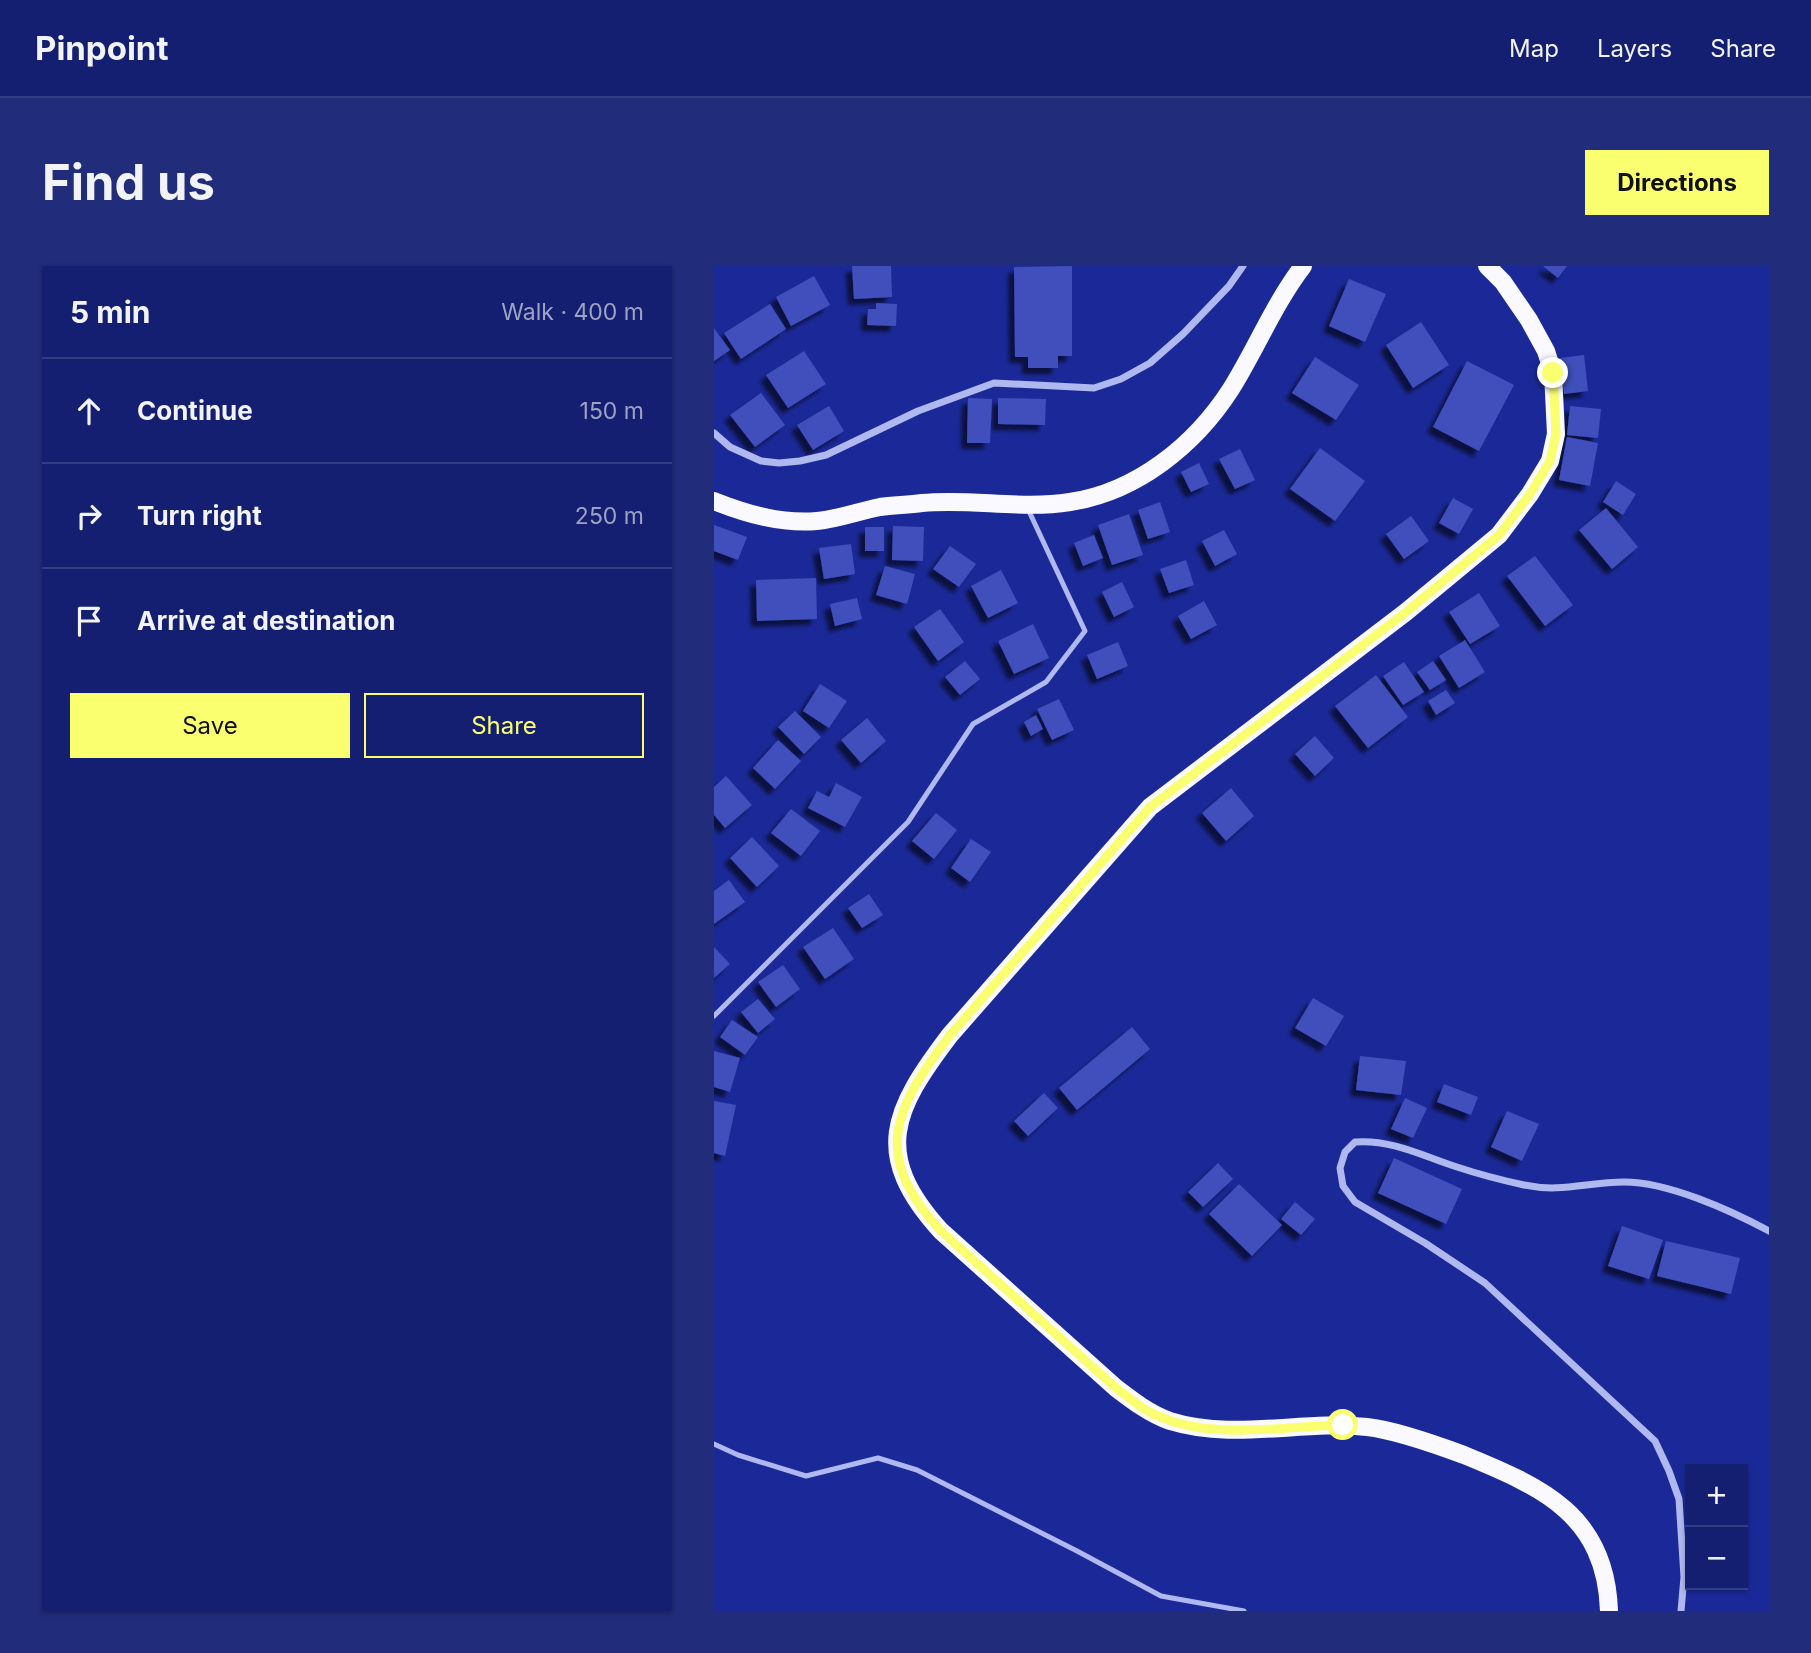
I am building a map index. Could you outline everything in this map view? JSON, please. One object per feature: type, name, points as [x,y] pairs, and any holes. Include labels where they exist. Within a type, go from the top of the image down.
[{"type":"main road","points":[[714,501],[748,514],[780,520],[817,520],[879,508],[946,501],[1025,504],[1070,502],[1103,494],[1149,473],[1205,424],[1230,390],[1288,287],[1303,266]]},
{"type":"main road","points":[[1487,266],[1503,282],[1529,320],[1546,351],[1553,373],[1556,434],[1550,461],[1530,494],[1499,535],[1416,604],[1150,807],[950,1035],[923,1070],[906,1100],[897,1140],[900,1165],[908,1189],[920,1208],[941,1231],[1116,1388],[1145,1410],[1169,1421],[1219,1430],[1317,1425],[1371,1427],[1442,1447],[1519,1477],[1567,1510],[1585,1531],[1597,1553],[1605,1578],[1609,1611]]},
{"type":"street","points":[[714,433],[730,447],[761,461],[800,461],[826,455],[918,411],[994,383],[1094,388],[1121,379],[1150,363],[1183,334],[1229,286],[1243,266]]},
{"type":"street","points":[[1681,1611],[1684,1577],[1679,1499],[1670,1471],[1655,1441],[1485,1283],[1425,1243],[1355,1202],[1343,1186],[1340,1168],[1345,1152],[1355,1142],[1388,1143],[1459,1168],[1554,1190],[1622,1182],[1643,1183],[1674,1190],[1769,1231]]},
{"type":"lane","points":[[714,1016],[908,822],[973,724],[1046,682],[1085,631],[1025,504]]},
{"type":"lane","points":[[714,1444],[738,1455],[806,1476],[878,1458],[917,1470],[1161,1596],[1244,1611]]},
{"type":"building","points":[[852,266],[891,266],[892,297],[854,299]]},
{"type":"building","points":[[1072,266],[1072,356],[1058,356],[1058,368],[1028,368],[1028,357],[1015,357],[1014,267]]},
{"type":"building","points":[[1543,266],[1567,266],[1558,278]]},
{"type":"building","points":[[814,276],[830,305],[791,326],[776,297]]},
{"type":"building","points":[[1349,279],[1386,294],[1365,342],[1329,326]]},
{"type":"building","points":[[876,303],[897,304],[896,326],[867,325],[868,309],[876,309]]},
{"type":"building","points":[[770,304],[786,329],[741,359],[724,333]]},
{"type":"building","points":[[1421,322],[1449,365],[1413,388],[1386,345]]},
{"type":"building","points":[[714,328],[730,350],[714,361]]},
{"type":"building","points":[[804,351],[826,384],[788,408],[766,375]]},
{"type":"building","points":[[1584,355],[1588,391],[1564,394],[1560,358]]},
{"type":"building","points":[[1315,357],[1359,385],[1336,420],[1292,393]]},
{"type":"building","points":[[1467,361],[1514,385],[1479,451],[1433,427]]},
{"type":"building","points":[[761,393],[785,425],[755,447],[730,415]]},
{"type":"building","points":[[968,398],[992,399],[990,443],[967,443]]},
{"type":"building","points":[[998,398],[1046,399],[1045,425],[998,424]]},
{"type":"building","points":[[829,406],[844,431],[813,450],[797,425]]},
{"type":"building","points":[[1570,406],[1601,409],[1598,438],[1567,435]]},
{"type":"building","points":[[1567,437],[1598,443],[1590,486],[1559,480]]},
{"type":"building","points":[[1320,448],[1365,481],[1335,521],[1290,489]]},
{"type":"building","points":[[1240,449],[1255,480],[1235,489],[1219,459]]},
{"type":"building","points":[[1199,463],[1209,484],[1191,492],[1181,472]]},
{"type":"building","points":[[1616,481],[1636,494],[1623,515],[1603,502]]},
{"type":"building","points":[[1453,498],[1473,509],[1459,534],[1439,523]]},
{"type":"building","points":[[1160,502],[1170,532],[1148,539],[1138,510]]},
{"type":"building","points":[[1606,508],[1638,547],[1612,569],[1579,530]]},
{"type":"building","points":[[1129,514],[1143,555],[1112,565],[1098,525]]},
{"type":"building","points":[[1411,516],[1429,541],[1404,559],[1386,534]]},
{"type":"building","points":[[714,525],[747,537],[738,560],[714,551]]},
{"type":"building","points":[[893,526],[924,527],[923,561],[892,560]]},
{"type":"building","points":[[865,527],[884,527],[884,551],[865,551]]},
{"type":"building","points":[[1224,530],[1237,554],[1215,566],[1202,541]]},
{"type":"building","points":[[1094,535],[1103,558],[1083,566],[1074,543]]},
{"type":"building","points":[[851,544],[855,574],[824,579],[819,548]]},
{"type":"building","points":[[950,546],[976,564],[959,587],[933,569]]},
{"type":"building","points":[[1535,556],[1573,605],[1545,626],[1507,576]]},
{"type":"building","points":[[1186,560],[1194,585],[1169,593],[1160,569]]},
{"type":"building","points":[[885,566],[915,574],[907,604],[876,595]]},
{"type":"building","points":[[1001,570],[1018,603],[988,618],[971,586]]},
{"type":"building","points":[[816,578],[817,619],[757,621],[756,580]]},
{"type":"building","points":[[1122,582],[1134,607],[1114,617],[1102,592]]},
{"type":"building","points":[[1479,593],[1500,626],[1470,644],[1449,612]]},
{"type":"building","points":[[857,598],[862,619],[835,626],[830,604]]},
{"type":"building","points":[[1204,601],[1217,625],[1191,639],[1178,616]]},
{"type":"building","points":[[940,609],[964,642],[938,661],[914,627]]},
{"type":"building","points":[[1033,624],[1049,658],[1014,674],[998,641]]},
{"type":"building","points":[[1465,640],[1485,672],[1459,688],[1439,656]]},
{"type":"building","points":[[1118,642],[1128,666],[1097,679],[1087,655]]},
{"type":"building","points":[[965,661],[980,679],[960,695],[945,677]]},
{"type":"building","points":[[1433,661],[1446,680],[1430,690],[1417,672]]},
{"type":"building","points":[[1404,662],[1424,692],[1403,705],[1383,676]]},
{"type":"building","points":[[1376,675],[1408,717],[1368,748],[1335,706]]},
{"type":"building","points":[[820,684],[847,701],[829,728],[803,711]]},
{"type":"building","points":[[1446,690],[1455,703],[1436,715],[1428,701]]},
{"type":"building","points":[[1059,699],[1074,730],[1052,740],[1037,709]]},
{"type":"building","points":[[795,711],[821,737],[804,754],[778,727]]},
{"type":"building","points":[[1036,715],[1043,729],[1031,736],[1024,722]]},
{"type":"building","points":[[867,718],[886,741],[861,763],[841,740]]},
{"type":"building","points":[[1315,736],[1334,758],[1315,776],[1295,754]]},
{"type":"building","points":[[778,740],[801,761],[775,789],[753,768]]},
{"type":"building","points":[[726,776],[752,805],[725,828],[714,815],[714,787]]},
{"type":"building","points":[[836,783],[862,797],[845,827],[808,808],[817,791],[829,797]]},
{"type":"building","points":[[1231,788],[1254,816],[1226,841],[1202,813]]},
{"type":"building","points":[[791,809],[820,831],[801,856],[771,833]]},
{"type":"building","points":[[936,813],[957,830],[934,859],[912,841]]},
{"type":"building","points":[[752,837],[779,866],[757,887],[730,858]]},
{"type":"building","points":[[971,839],[991,852],[970,882],[951,868]]},
{"type":"building","points":[[729,880],[745,902],[714,924],[714,891]]},
{"type":"building","points":[[869,894],[883,915],[862,928],[848,908]]},
{"type":"building","points":[[833,928],[854,959],[825,979],[803,947]]},
{"type":"building","points":[[714,947],[730,964],[714,978]]},
{"type":"building","points":[[783,965],[800,989],[776,1007],[758,982]]},
{"type":"building","points":[[1313,998],[1344,1016],[1326,1046],[1295,1028]]},
{"type":"building","points":[[758,999],[775,1019],[758,1033],[741,1012]]},
{"type":"building","points":[[732,1020],[758,1037],[745,1055],[720,1037]]},
{"type":"building","points":[[1132,1027],[1150,1049],[1077,1110],[1059,1088]]},
{"type":"building","points":[[714,1051],[740,1058],[730,1092],[714,1087]]},
{"type":"building","points":[[1360,1056],[1406,1061],[1401,1095],[1356,1090]]},
{"type":"building","points":[[1444,1084],[1478,1097],[1471,1115],[1437,1102]]},
{"type":"building","points":[[1044,1093],[1058,1108],[1028,1136],[1014,1121]]},
{"type":"building","points":[[1405,1098],[1427,1108],[1413,1138],[1391,1129]]},
{"type":"building","points":[[714,1101],[736,1105],[725,1156],[714,1153]]},
{"type":"building","points":[[1507,1111],[1539,1124],[1522,1161],[1491,1147]]},
{"type":"building","points":[[1394,1158],[1462,1189],[1446,1224],[1378,1193]]},
{"type":"building","points":[[1218,1163],[1233,1179],[1203,1207],[1188,1192]]},
{"type":"building","points":[[1239,1184],[1282,1225],[1252,1256],[1209,1214]]},
{"type":"building","points":[[1295,1202],[1315,1219],[1301,1235],[1281,1219]]},
{"type":"building","points":[[1622,1226],[1663,1240],[1649,1279],[1608,1266]]},
{"type":"building","points":[[1666,1241],[1740,1258],[1731,1294],[1657,1276]]},
{"type":"route","points":[[1343,1425],[1219,1430],[1169,1421],[1145,1410],[1116,1388],[941,1231],[920,1208],[908,1189],[900,1165],[897,1140],[900,1119],[906,1100],[923,1070],[950,1035],[1150,807],[1406,612],[1499,535],[1515,516],[1550,461],[1556,434],[1553,373]]}]
